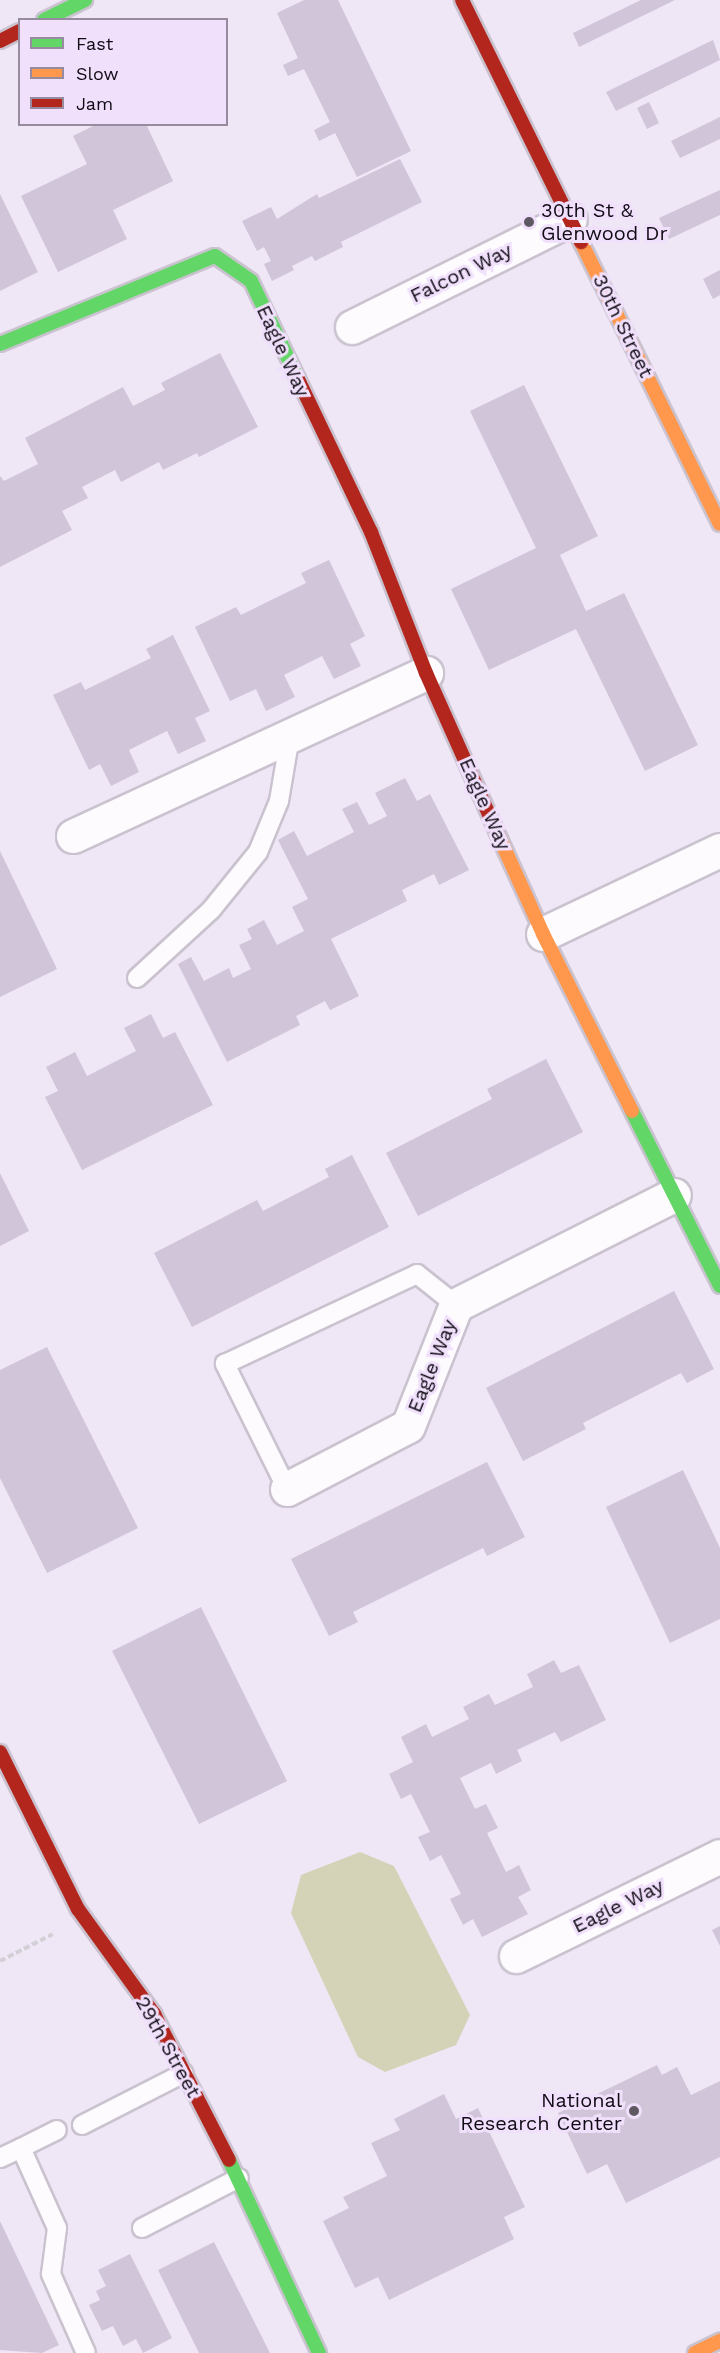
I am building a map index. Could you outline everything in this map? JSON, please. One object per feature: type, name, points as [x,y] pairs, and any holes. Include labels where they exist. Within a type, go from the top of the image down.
[{"type":"street","points":[[48,18],[85,0]]},
{"type":"street","name":"30th Street","points":[[462,0],[720,524]]},
{"type":"street","points":[[0,40],[18,32]]},
{"type":"street","name":"Falcon Way","points":[[352,327],[570,219]]},
{"type":"street","name":"Eagle Way","points":[[0,344],[215,256],[251,281],[371,532],[426,673],[543,934],[720,1286]]},
{"type":"street","points":[[73,836],[426,673]]},
{"type":"street","points":[[543,934],[720,850]]},
{"type":"street","name":"Eagle Way","points":[[287,1490],[408,1426],[456,1305],[674,1195]]},
{"type":"street","name":"29th Street","points":[[0,1752],[86,1919],[154,2014],[238,2178],[319,2353]]},
{"type":"street","name":"Eagle Way","points":[[516,1956],[720,1856]]},
{"type":"street","points":[[695,2353],[720,2341]]},
{"type":"lane","points":[[138,978],[212,910],[258,852],[279,801],[290,736]]},
{"type":"lane","points":[[287,1490],[225,1364],[417,1274],[456,1305]]},
{"type":"lane","points":[[81,2125],[184,2073]]},
{"type":"lane","points":[[0,2158],[57,2130]]},
{"type":"lane","points":[[21,2148],[57,2228],[51,2274],[86,2353]]},
{"type":"lane","points":[[142,2228],[238,2178]]},
{"type":"path","points":[[0,1961],[86,1919]]},
{"type":"green space","points":[[360,1852],[394,1866],[470,2015],[456,2045],[385,2072],[358,2057],[291,1913],[301,1875]]},
{"type":"building","points":[[304,0],[338,0],[411,151],[357,177],[335,133],[319,141],[314,130],[330,122],[304,69],[288,76],[283,65],[298,58],[277,13]]},
{"type":"building","points":[[641,0],[675,0],[579,47],[573,33]]},
{"type":"building","points":[[713,40],[720,60],[616,111],[606,92]]},
{"type":"building","points":[[649,102],[659,123],[647,129],[637,108]]},
{"type":"building","points":[[720,117],[720,139],[680,158],[671,141]]},
{"type":"building","points":[[93,126],[147,126],[173,181],[113,210],[127,239],[58,272],[21,196],[87,164],[73,136]]},
{"type":"building","points":[[400,159],[422,202],[341,242],[343,247],[315,261],[312,256],[292,266],[294,270],[272,281],[264,264],[271,261],[264,247],[257,251],[242,221],[271,207],[277,219],[317,194],[319,198]]},
{"type":"building","points":[[720,190],[720,215],[669,239],[659,218]]},
{"type":"building","points":[[0,194],[38,272],[0,291]]},
{"type":"building","points":[[720,270],[720,295],[713,299],[703,279]]},
{"type":"building","points":[[220,353],[258,427],[199,457],[197,453],[163,470],[159,462],[121,482],[115,470],[82,487],[88,498],[62,511],[72,530],[0,567],[0,476],[4,481],[38,464],[25,438],[123,387],[133,406],[165,390],[161,383]]},
{"type":"building","points":[[524,385],[598,536],[560,555],[586,611],[624,593],[698,745],[645,771],[576,629],[489,670],[451,589],[536,548],[470,411]]},
{"type":"building","points":[[329,560],[365,636],[350,644],[361,666],[334,679],[322,656],[284,675],[295,697],[266,711],[256,689],[230,701],[195,627],[236,607],[241,615],[306,583],[301,573]]},
{"type":"building","points":[[173,635],[210,711],[195,718],[206,741],[178,754],[167,731],[129,750],[139,772],[111,786],[100,764],[89,770],[53,695],[81,682],[85,690],[151,658],[146,649]]},
{"type":"building","points":[[405,778],[417,801],[430,794],[469,870],[439,885],[434,874],[402,890],[407,901],[331,939],[359,996],[330,1010],[325,1001],[296,1016],[300,1025],[227,1062],[178,964],[191,957],[204,981],[229,968],[233,978],[251,969],[239,945],[252,939],[247,929],[264,920],[277,945],[304,931],[292,907],[308,899],[278,840],[294,831],[307,856],[354,832],[342,809],[357,802],[369,825],[387,816],[375,793]]},
{"type":"building","points":[[0,851],[57,969],[0,997]]},
{"type":"building","points":[[151,1014],[163,1038],[175,1032],[213,1105],[82,1170],[45,1097],[58,1091],[46,1067],[75,1052],[87,1076],[136,1051],[124,1028]]},
{"type":"building","points":[[546,1059],[583,1132],[418,1216],[386,1153],[492,1099],[487,1089]]},
{"type":"building","points":[[352,1155],[389,1227],[192,1327],[154,1253],[257,1200],[263,1211],[329,1177],[325,1169]]},
{"type":"building","points":[[0,1173],[29,1231],[0,1246]]},
{"type":"building","points":[[674,1291],[714,1369],[687,1383],[681,1373],[583,1423],[586,1429],[523,1461],[486,1388]]},
{"type":"building","points":[[47,1347],[138,1528],[47,1573],[0,1478],[0,1370]]},
{"type":"building","points":[[487,1462],[525,1537],[487,1556],[483,1548],[353,1612],[358,1622],[329,1636],[291,1559]]},
{"type":"building","points":[[683,1470],[720,1548],[720,1619],[670,1643],[606,1507]]},
{"type":"building","points":[[201,1607],[287,1781],[199,1824],[112,1651]]},
{"type":"building","points":[[554,1660],[561,1673],[579,1665],[606,1720],[561,1742],[555,1732],[517,1750],[522,1761],[496,1774],[491,1763],[460,1778],[475,1809],[486,1804],[498,1828],[487,1833],[506,1872],[519,1865],[531,1890],[518,1897],[528,1914],[482,1937],[473,1919],[463,1925],[450,1899],[461,1894],[441,1855],[430,1861],[418,1837],[430,1832],[411,1794],[401,1799],[389,1774],[413,1762],[401,1737],[426,1724],[432,1737],[469,1719],[463,1707],[489,1694],[495,1705],[533,1687],[527,1674]]},
{"type":"building","points":[[720,1926],[720,1946],[712,1930]]},
{"type":"building","points":[[657,2065],[662,2075],[677,2067],[691,2095],[720,2081],[720,2157],[626,2203],[607,2164],[587,2174],[558,2113]]},
{"type":"building","points":[[444,2094],[456,2119],[478,2108],[525,2207],[504,2217],[514,2239],[389,2300],[378,2277],[355,2288],[323,2221],[349,2208],[343,2197],[387,2176],[371,2143],[400,2130],[394,2119]]},
{"type":"building","points":[[0,2221],[59,2345],[42,2353],[0,2350]]},
{"type":"building","points":[[214,2242],[270,2353],[199,2353],[158,2270]]},
{"type":"building","points":[[130,2254],[172,2338],[143,2353],[136,2339],[123,2346],[113,2326],[102,2331],[89,2305],[100,2300],[96,2291],[106,2286],[98,2270]]},
{"type":"traffic: fast","points":[[48,18],[85,0]]},
{"type":"traffic: fast","points":[[0,344],[215,256],[251,281],[298,379]]},
{"type":"traffic: fast","points":[[632,1111],[720,1286]]},
{"type":"traffic: fast","points":[[229,2160],[319,2353]]},
{"type":"traffic: slow","points":[[581,242],[720,524]]},
{"type":"traffic: slow","points":[[500,839],[543,934],[632,1111]]},
{"type":"traffic: slow","points":[[695,2353],[720,2341]]},
{"type":"traffic: jam","points":[[462,0],[581,242]]},
{"type":"traffic: jam","points":[[0,41],[18,32]]},
{"type":"traffic: jam","points":[[298,379],[371,532],[426,673],[500,839]]},
{"type":"traffic: jam","points":[[0,1752],[78,1909],[154,2014],[229,2160]]},
{"type":"place","name":"30th St & Glenwood Dr","points":[[529,222]]},
{"type":"place","name":"National Research Center","points":[[634,2111]]}]
